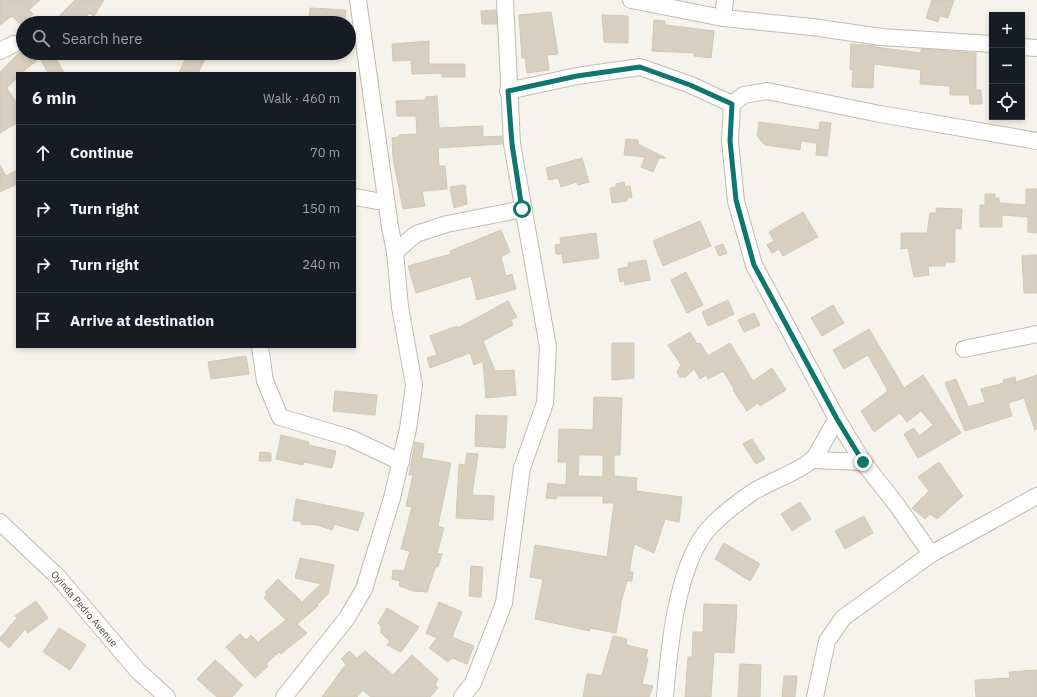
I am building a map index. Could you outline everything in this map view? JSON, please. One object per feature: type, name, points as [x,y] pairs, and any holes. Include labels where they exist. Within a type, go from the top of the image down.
[{"type":"street","points":[[284,697],[347,618],[364,589],[392,498],[408,429],[414,385],[400,307],[395,252],[386,200],[358,0]]},
{"type":"street","points":[[462,697],[473,683],[504,603],[522,468],[545,403],[548,347],[522,209],[512,144],[508,91],[505,0]]},
{"type":"street","points":[[631,0],[723,18],[812,27],[881,37],[989,44]]},
{"type":"street","points":[[723,18],[725,0]]},
{"type":"street","points":[[0,51],[14,44]]},
{"type":"street","points":[[1025,47],[1037,48]]},
{"type":"street","points":[[508,91],[577,76],[640,67],[690,85],[732,104]]},
{"type":"street","points":[[732,104],[744,95],[767,91],[880,114],[1037,141]]},
{"type":"street","points":[[732,104],[730,141],[736,200],[754,265],[837,419],[863,462],[896,504],[930,554]]},
{"type":"street","points":[[356,197],[377,201],[386,200]]},
{"type":"street","points":[[395,252],[416,234],[447,224],[522,209]]},
{"type":"street","points":[[390,227],[416,234]]},
{"type":"street","points":[[964,350],[1037,334]]},
{"type":"street","points":[[260,348],[265,381],[280,417],[350,438],[400,462]]},
{"type":"street","points":[[813,460],[837,419]]},
{"type":"street","points":[[665,697],[667,669],[679,595],[688,564],[705,534],[721,518],[753,492],[813,460],[863,462]]},
{"type":"street","points":[[815,697],[827,641],[843,618],[930,554],[1037,496]]},
{"type":"street","name":"Oyinda Pedro Avenue","points":[[0,522],[58,577],[138,671],[167,697]]},
{"type":"building","points":[[0,0],[40,0],[29,10],[33,14],[31,16],[16,16],[16,20],[12,16],[0,25]]},
{"type":"building","points":[[75,0],[104,0],[94,16],[89,13],[86,16],[59,16]]},
{"type":"building","points":[[932,0],[954,0],[948,18],[940,16],[938,22],[926,18]]},
{"type":"building","points":[[310,8],[346,10],[346,16],[309,16]]},
{"type":"building","points":[[496,10],[497,24],[482,24],[481,11]]},
{"type":"building","points":[[551,12],[558,54],[547,55],[549,70],[527,73],[525,58],[522,58],[519,15]]},
{"type":"building","points":[[602,15],[628,16],[628,43],[604,42]]},
{"type":"building","points":[[654,20],[665,21],[665,25],[714,31],[711,58],[694,56],[694,53],[652,51]]},
{"type":"building","points":[[429,41],[429,64],[465,64],[465,77],[442,77],[442,73],[412,74],[411,60],[393,61],[392,44]]},
{"type":"building","points":[[851,44],[876,46],[875,47],[921,53],[921,49],[976,53],[976,90],[981,90],[982,104],[970,104],[969,95],[950,95],[950,86],[920,84],[921,70],[874,64],[873,88],[852,87],[853,70],[850,69]]},
{"type":"building","points":[[16,56],[16,60],[37,60],[22,72],[16,72],[16,78],[7,88],[16,102],[16,124],[0,133],[0,72]]},
{"type":"building","points":[[41,60],[57,60],[63,72],[47,72]]},
{"type":"building","points":[[185,60],[204,60],[198,72],[179,72]]},
{"type":"building","points":[[437,96],[439,128],[483,126],[483,137],[502,136],[502,144],[438,148],[439,166],[445,166],[447,189],[422,191],[425,206],[403,209],[393,158],[392,138],[399,137],[399,135],[417,134],[416,116],[397,116],[396,101],[426,100],[426,97]]},
{"type":"building","points":[[759,122],[819,130],[820,122],[831,123],[827,156],[816,155],[817,143],[801,141],[800,150],[765,145],[757,136]]},
{"type":"building","points":[[626,139],[638,140],[638,144],[666,158],[659,158],[653,172],[641,167],[645,157],[624,155]]},
{"type":"building","points":[[582,158],[589,182],[578,185],[577,182],[561,187],[558,178],[549,180],[546,168]]},
{"type":"building","points":[[0,165],[6,176],[16,171],[16,184],[0,192]]},
{"type":"building","points":[[624,182],[625,187],[630,186],[632,197],[627,198],[627,201],[612,203],[610,188],[616,187],[616,184]]},
{"type":"building","points":[[465,185],[467,204],[454,208],[450,187]]},
{"type":"building","points":[[1026,189],[1037,189],[1037,233],[1028,232],[1028,217],[1002,215],[1002,227],[980,227],[980,205],[985,205],[985,194],[995,194],[995,198],[999,198],[999,203],[1026,205]]},
{"type":"building","points":[[936,208],[962,209],[961,229],[955,228],[955,262],[945,262],[945,266],[928,266],[929,275],[914,277],[908,248],[901,249],[901,233],[927,233],[930,213],[936,213]]},
{"type":"building","points":[[803,212],[818,237],[783,256],[779,249],[772,253],[767,245],[774,241],[769,232]]},
{"type":"building","points":[[700,221],[711,246],[663,266],[653,241]]},
{"type":"building","points":[[501,230],[510,252],[501,257],[506,276],[512,274],[516,289],[477,300],[471,276],[416,293],[408,266],[451,254],[450,251]]},
{"type":"building","points":[[596,233],[599,258],[563,263],[562,254],[556,254],[555,245],[561,244],[560,238]]},
{"type":"building","points":[[723,244],[727,253],[719,256],[715,247]]},
{"type":"building","points":[[1037,255],[1037,293],[1024,293],[1022,256]]},
{"type":"building","points":[[646,260],[650,280],[625,285],[624,281],[620,282],[618,269],[628,267],[628,263]]},
{"type":"building","points":[[686,272],[703,305],[687,313],[671,280]]},
{"type":"building","points":[[728,300],[734,314],[708,326],[702,312]]},
{"type":"building","points":[[508,301],[517,317],[511,320],[513,325],[483,341],[495,371],[514,370],[516,395],[486,398],[483,361],[474,365],[470,353],[430,368],[427,358],[437,355],[430,336],[457,326],[458,328]]},
{"type":"building","points":[[833,305],[844,323],[822,336],[811,318]]},
{"type":"building","points":[[754,313],[760,325],[744,332],[738,320]]},
{"type":"building","points":[[869,329],[904,388],[923,375],[961,433],[918,458],[904,434],[914,428],[919,436],[933,425],[921,411],[907,422],[900,413],[874,432],[861,411],[888,391],[868,355],[844,369],[833,350]]},
{"type":"building","points":[[690,332],[697,344],[700,343],[708,356],[730,343],[753,381],[772,368],[786,390],[760,406],[758,403],[747,411],[733,390],[734,389],[723,371],[708,379],[706,375],[700,379],[694,369],[686,377],[680,377],[677,372],[681,365],[668,345]]},
{"type":"building","points":[[612,343],[634,343],[634,378],[612,380]]},
{"type":"building","points":[[246,356],[249,374],[211,379],[208,362]]},
{"type":"building","points":[[1037,375],[1037,429],[1035,430],[1024,398],[1008,403],[1012,416],[965,431],[945,383],[956,379],[968,407],[985,402],[981,389],[1004,383],[1003,380],[1015,377],[1016,382]]},
{"type":"building","points":[[335,391],[377,395],[375,415],[333,411]]},
{"type":"building","points":[[594,397],[622,398],[620,455],[614,455],[614,476],[637,478],[636,491],[682,497],[679,522],[665,519],[654,553],[634,544],[629,572],[633,572],[632,581],[627,581],[620,605],[616,633],[590,628],[590,631],[535,619],[543,579],[530,577],[535,545],[607,557],[614,503],[603,503],[603,496],[557,496],[556,499],[546,498],[548,483],[566,485],[567,462],[558,462],[559,429],[593,430]],"holes":[[[579,455],[603,455],[603,477],[578,476]]]},
{"type":"building","points":[[476,415],[507,416],[505,448],[475,446]]},
{"type":"building","points":[[281,435],[309,442],[308,445],[336,451],[332,468],[304,462],[303,465],[276,459]]},
{"type":"building","points":[[752,439],[765,459],[756,464],[743,444]]},
{"type":"building","points":[[415,442],[424,444],[422,458],[451,463],[438,526],[444,528],[437,553],[442,554],[427,592],[414,591],[399,586],[400,581],[392,579],[393,570],[404,571],[410,551],[401,549],[412,507],[406,506],[413,475],[409,475]]},
{"type":"building","points":[[260,452],[271,453],[271,461],[259,461]]},
{"type":"building","points":[[467,453],[478,454],[472,495],[494,496],[493,520],[456,518],[459,464],[465,465]]},
{"type":"building","points":[[939,462],[963,496],[937,519],[930,514],[925,519],[912,508],[929,491],[918,477]]},
{"type":"building","points":[[296,499],[364,513],[358,531],[334,524],[332,530],[317,525],[301,524],[301,521],[293,521]]},
{"type":"building","points":[[800,502],[811,519],[792,531],[781,514]]},
{"type":"building","points":[[864,516],[873,533],[845,549],[835,531]]},
{"type":"building","points":[[724,543],[760,564],[750,581],[715,559]]},
{"type":"building","points":[[300,558],[334,565],[328,594],[317,605],[318,606],[297,624],[307,633],[281,654],[279,652],[266,664],[268,666],[255,678],[226,647],[240,634],[246,640],[251,635],[258,642],[286,620],[264,598],[267,594],[265,592],[278,579],[302,602],[321,584],[295,578]]},
{"type":"building","points":[[471,566],[483,567],[481,597],[469,596]]},
{"type":"building","points":[[36,601],[48,618],[28,633],[25,629],[9,648],[0,640],[0,638],[17,618],[15,616]]},
{"type":"building","points":[[439,602],[462,612],[452,637],[474,646],[467,664],[452,658],[448,662],[429,648],[437,638],[426,633]]},
{"type":"building","points":[[704,604],[737,605],[734,653],[714,652],[711,697],[685,697],[688,657],[692,657],[693,632],[703,632]]},
{"type":"building","points":[[387,608],[419,627],[401,652],[387,645],[390,641],[381,633],[381,626],[378,623]]},
{"type":"building","points":[[59,628],[86,645],[70,670],[43,652]]},
{"type":"building","points":[[613,636],[627,639],[626,645],[648,650],[646,656],[648,659],[642,684],[653,686],[649,697],[583,697],[587,674],[602,676]]},
{"type":"building","points":[[349,651],[357,658],[365,651],[393,675],[412,655],[438,679],[435,685],[438,688],[430,697],[371,697],[363,690],[357,697],[322,697],[346,664],[341,659]]},
{"type":"building","points":[[215,660],[243,685],[232,697],[217,697],[197,679]]},
{"type":"building","points":[[740,664],[761,665],[760,697],[738,697]]},
{"type":"building","points":[[1037,670],[1037,697],[976,697],[975,680],[1010,678],[1009,672]]},
{"type":"building","points":[[784,676],[797,676],[795,697],[782,697]]},
{"type":"route","points":[[522,209],[512,144],[508,91],[577,76],[640,67],[690,85],[732,104],[730,141],[736,200],[754,265],[795,338],[837,419],[863,462]]}]
